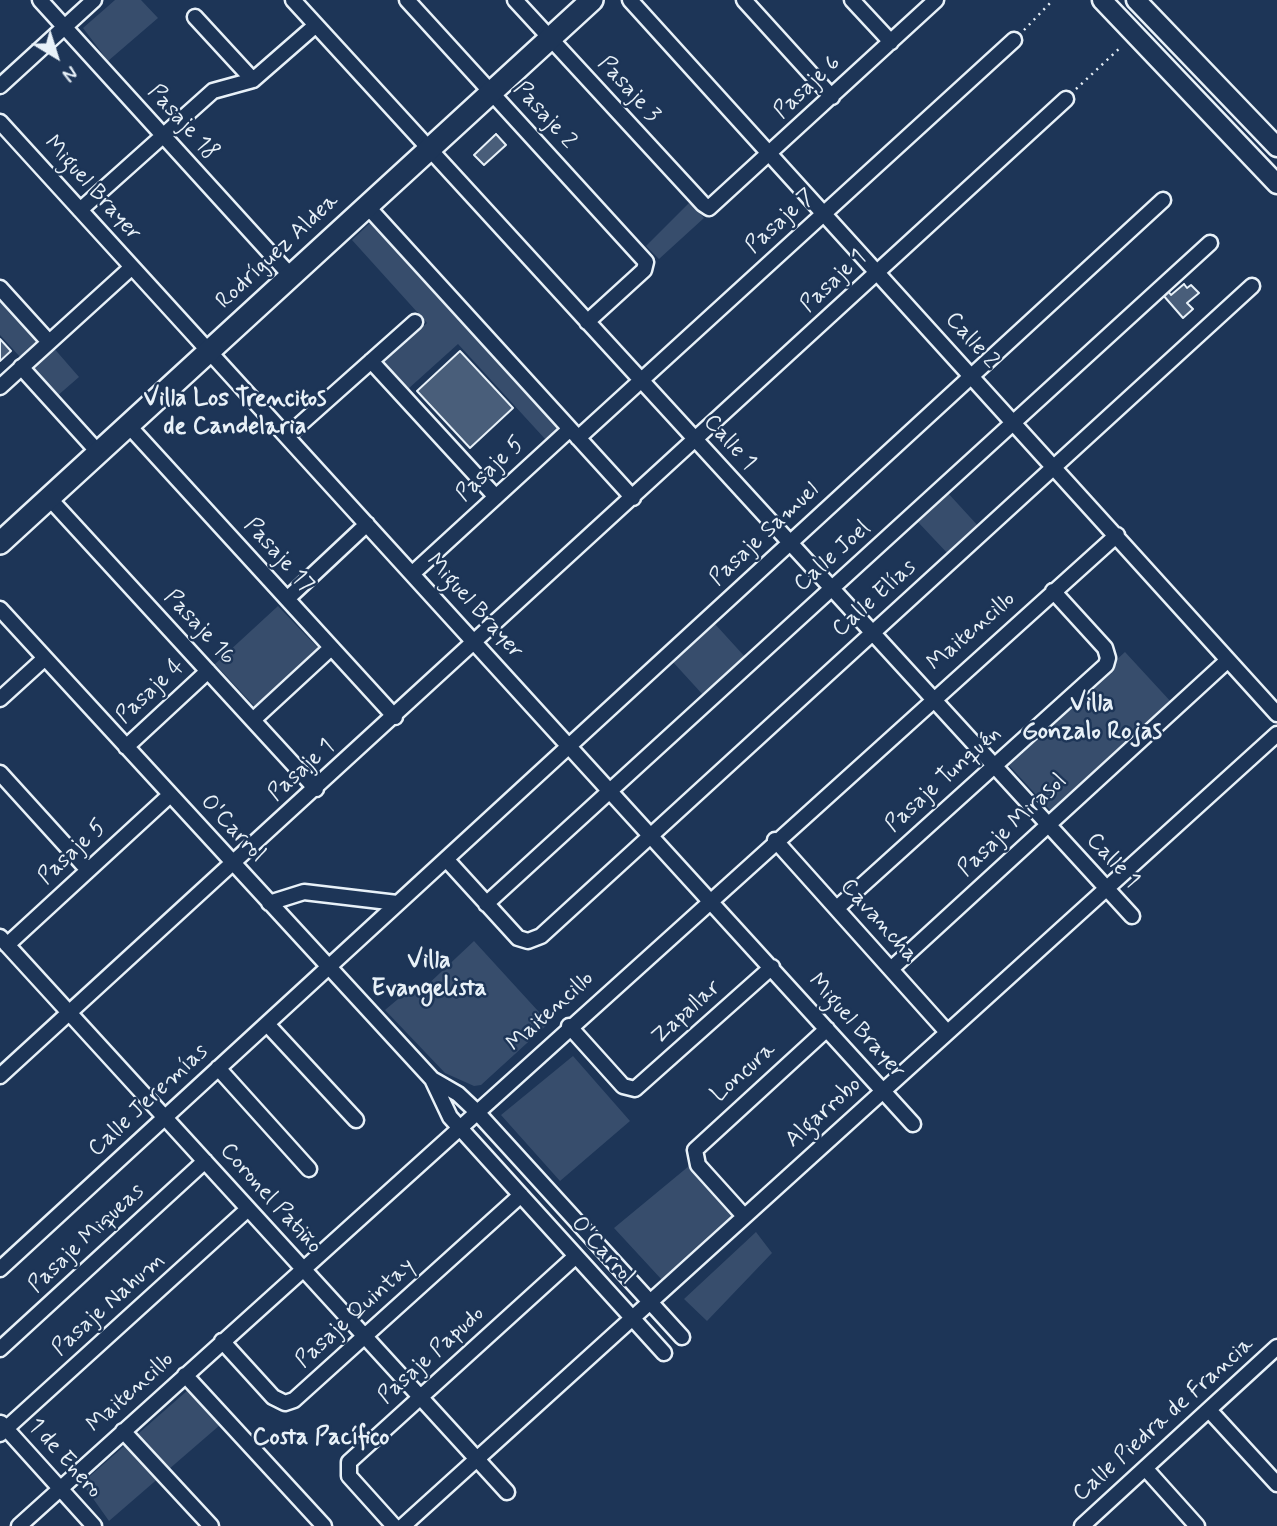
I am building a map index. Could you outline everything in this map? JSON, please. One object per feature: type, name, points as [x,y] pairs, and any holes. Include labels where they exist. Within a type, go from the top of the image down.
[{"type":"main road","name":"Rodríguez Aldea","points":[[0,543],[592,0]]},
{"type":"street","name":"Pasaje 18","points":[[40,0],[291,276]]},
{"type":"street","points":[[0,86],[94,0]]},
{"type":"street","name":"Calle 1","points":[[293,0],[1132,916]]},
{"type":"street","name":"Pasaje 2","points":[[407,0],[646,264],[587,322]]},
{"type":"street","name":"Pasaje 3","points":[[516,0],[709,208]]},
{"type":"street","name":"Calle 2","points":[[631,0],[1277,715]]},
{"type":"street","points":[[744,0],[832,96]]},
{"type":"street","points":[[852,0],[891,43]]},
{"type":"street","name":"Pasaje 6","points":[[709,208],[936,0]]},
{"type":"street","points":[[1102,0],[1277,184]]},
{"type":"street","points":[[1136,0],[1277,147]]},
{"type":"street","points":[[195,17],[253,80]]},
{"type":"street","points":[[80,210],[216,88],[241,85],[253,80],[316,25]]},
{"type":"street","name":"Pasaje 7","points":[[574,434],[641,380],[1014,40]]},
{"type":"street","name":"Pasaje 1","points":[[0,1076],[476,643],[1066,99]]},
{"type":"street","name":"Miguel Brayer","points":[[0,122],[652,835],[913,1125]]},
{"type":"street","name":"Pasaje Samuel","points":[[329,967],[1163,200]]},
{"type":"street","points":[[367,206],[633,498]]},
{"type":"street","name":"Calle Joel","points":[[486,904],[1210,243]]},
{"type":"street","points":[[0,387],[132,267]]},
{"type":"street","name":"Calle Elías","points":[[486,904],[518,938],[527,941],[541,936],[1252,286]]},
{"type":"street","points":[[0,288],[49,342]]},
{"type":"street","points":[[287,436],[415,322]]},
{"type":"street","points":[[370,361],[496,497]]},
{"type":"street","points":[[21,367],[99,453]]},
{"type":"street","name":"Pasaje 17","points":[[128,425],[395,717]]},
{"type":"street","name":"Pasaje 5","points":[[412,573],[496,497],[574,434]]},
{"type":"street","name":"Pasaje 16","points":[[49,498],[316,789]]},
{"type":"street","points":[[287,599],[368,524]]},
{"type":"street","name":"Maitencillo","points":[[19,1526],[775,840],[1117,535]]},
{"type":"street","name":"Pasaje Tunquén","points":[[836,908],[1107,662],[1105,648],[1053,591]]},
{"type":"street","name":"O'Carrol","points":[[0,609],[432,1079],[458,1094],[475,1111],[682,1337]]},
{"type":"street","points":[[253,720],[331,648]]},
{"type":"street","points":[[0,699],[45,658]]},
{"type":"street","name":"Pasaje Mirasol","points":[[891,969],[1228,660]]},
{"type":"street","name":"Pasaje 4","points":[[125,747],[208,671]]},
{"type":"street","name":"Algarrobo","points":[[403,1526],[1277,734]]},
{"type":"street","points":[[0,773],[88,870]]},
{"type":"street","name":"Pasaje 5","points":[[4,941],[88,870],[170,795]]},
{"type":"street","name":"Cavancha","points":[[775,840],[947,1032]]},
{"type":"street","points":[[446,859],[486,904]]},
{"type":"street","points":[[269,903],[304,892],[397,903]]},
{"type":"street","name":"Coronel Patiño","points":[[4,941],[507,1492]]},
{"type":"street","name":"Calle Jeremías","points":[[0,1269],[329,967]]},
{"type":"street","name":"Zapallar","points":[[569,1026],[620,1083],[631,1089],[642,1085],[772,967]]},
{"type":"street","points":[[267,1024],[356,1120]]},
{"type":"street","name":"Loncura","points":[[744,1216],[698,1165],[695,1154],[700,1143],[827,1029]]},
{"type":"street","points":[[218,1069],[309,1169]]},
{"type":"street","name":"O'Carrol","points":[[432,1079],[443,1107],[458,1127],[664,1353]]},
{"type":"street","name":"Pasaje Miqueas","points":[[0,1349],[205,1161]]},
{"type":"street","name":"Pasaje Quintay","points":[[222,1341],[273,1397],[285,1403],[298,1397],[521,1195]]},
{"type":"street","name":"Pasaje Nahum","points":[[2,1429],[248,1209]]},
{"type":"street","name":"Pasaje Papudo","points":[[394,1526],[349,1476],[347,1465],[576,1255]]},
{"type":"street","name":"Calle Piedra de Francia","points":[[1092,1523],[1145,1468],[1274,1356]]},
{"type":"street","points":[[185,1375],[324,1526]]},
{"type":"street","points":[[1209,1410],[1277,1484]]},
{"type":"street","name":"1 de Enero","points":[[2,1429],[94,1526]]},
{"type":"street","points":[[123,1431],[211,1526]]},
{"type":"street","points":[[1145,1468],[1197,1526]]},
{"type":"path","points":[[1014,40],[1053,0]]},
{"type":"path","points":[[1066,99],[1134,34]]},
{"type":"shaded area","points":[[115,0],[141,0],[158,18],[108,61],[83,28]]},
{"type":"shaded area","points":[[690,202],[704,218],[659,259],[646,246]]},
{"type":"shaded area","points":[[371,222],[561,428],[546,440],[458,344],[408,389],[383,362],[427,323],[352,240]]},
{"type":"shaded area","points":[[0,293],[38,336],[38,343],[21,358],[0,335]]},
{"type":"shaded area","points":[[52,346],[79,377],[56,397],[34,372],[33,362]]},
{"type":"shaded area","points":[[947,492],[980,528],[950,556],[917,521]]},
{"type":"shaded area","points":[[278,606],[319,649],[256,708],[215,664]]},
{"type":"shaded area","points":[[715,624],[746,658],[704,696],[672,661]]},
{"type":"shaded area","points":[[1125,652],[1172,703],[1052,812],[1005,761]]},
{"type":"shaded area","points":[[474,941],[549,1023],[481,1085],[474,1086],[445,1073],[385,1010],[417,983],[423,989]]},
{"type":"shaded area","points":[[573,1056],[630,1121],[560,1181],[501,1115]]},
{"type":"shaded area","points":[[689,1166],[733,1216],[662,1280],[614,1228]]},
{"type":"shaded area","points":[[756,1232],[772,1253],[707,1321],[684,1299]]},
{"type":"shaded area","points":[[188,1390],[220,1425],[109,1521],[82,1483]]},
{"type":"building","points":[[496,134],[506,145],[484,165],[474,155]]},
{"type":"building","points":[[1184,284],[1187,288],[1191,285],[1199,293],[1187,303],[1193,309],[1183,318],[1163,295],[1168,291],[1171,295]]},
{"type":"building","points":[[0,339],[11,351],[0,361]]},
{"type":"building","points":[[460,351],[513,408],[470,448],[417,391]]},
{"type":"district","name":"Villa Los Trencitos de Candelaria","points":[[235,414]]},
{"type":"district","name":"Villa Gonzalo Rojas","points":[[1092,719]]},
{"type":"district","name":"Villa Evangelista","points":[[429,976]]},
{"type":"district","name":"Costa Pacífico","points":[[321,1439]]}]
